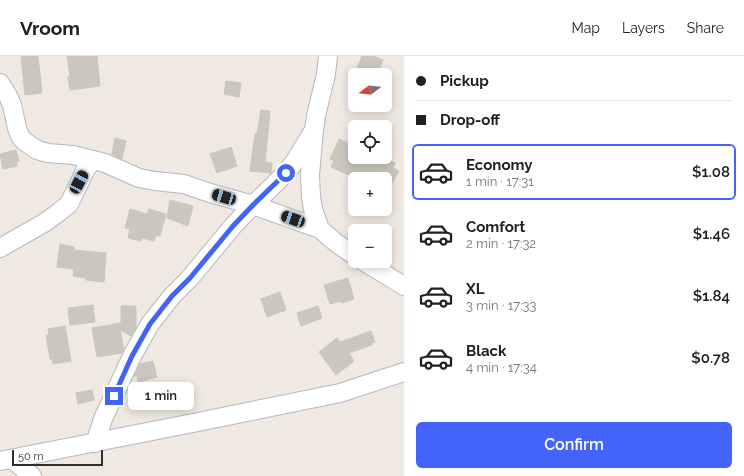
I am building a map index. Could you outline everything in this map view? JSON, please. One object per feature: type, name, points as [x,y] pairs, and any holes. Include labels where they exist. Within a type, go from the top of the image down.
[{"type":"street","points":[[320,229],[313,209],[310,175],[316,116],[326,74],[328,56]]},
{"type":"street","points":[[0,83],[12,105],[20,136],[24,141],[37,150],[48,154],[73,155],[105,164],[139,178],[184,184],[253,205],[320,229],[348,251]]},
{"type":"street","points":[[95,443],[132,356],[150,324],[172,296],[190,278],[233,226],[286,173],[314,130]]},
{"type":"street","points":[[0,248],[44,223],[69,204],[86,169],[92,161]]},
{"type":"street","points":[[374,268],[404,286]]},
{"type":"street","points":[[6,460],[340,392],[404,372]]},
{"type":"street","points":[[6,460],[32,476]]},
{"type":"building","points":[[21,56],[38,56],[42,93],[25,95]]},
{"type":"building","points":[[67,56],[97,56],[100,86],[70,90],[68,77],[70,76]]},
{"type":"building","points":[[362,56],[373,56],[383,60],[380,68],[357,68]]},
{"type":"building","points":[[226,81],[241,83],[239,97],[224,94]]},
{"type":"building","points":[[261,110],[270,111],[265,162],[272,163],[271,173],[250,171],[255,134],[257,134]]},
{"type":"building","points":[[115,138],[126,141],[122,159],[112,154]]},
{"type":"building","points":[[339,139],[348,143],[348,164],[392,164],[392,161],[395,163],[393,168],[399,171],[392,183],[392,172],[348,172],[348,175],[331,167],[334,161],[330,159]]},
{"type":"building","points":[[231,147],[237,166],[217,173],[210,154]]},
{"type":"building","points":[[16,150],[19,161],[16,162],[17,166],[3,169],[0,154]]},
{"type":"building","points":[[170,200],[193,206],[188,226],[167,218]]},
{"type":"building","points":[[130,209],[147,214],[149,209],[166,214],[160,236],[156,235],[154,241],[142,238],[141,241],[128,238],[130,229],[125,228]]},
{"type":"building","points":[[60,244],[74,247],[74,250],[106,253],[104,282],[86,280],[86,278],[73,276],[74,269],[57,267]]},
{"type":"building","points":[[348,278],[354,299],[342,303],[341,301],[330,304],[324,285]]},
{"type":"building","points":[[280,292],[286,310],[267,317],[261,299]]},
{"type":"building","points":[[93,305],[95,322],[70,325],[68,308]]},
{"type":"building","points":[[121,306],[136,306],[136,327],[131,336],[120,330],[124,349],[122,353],[97,357],[92,328],[121,323]]},
{"type":"building","points":[[318,306],[322,318],[301,326],[297,313]]},
{"type":"building","points":[[65,326],[71,361],[53,364],[52,359],[50,359],[46,335],[49,335],[48,329]]},
{"type":"building","points":[[371,331],[375,342],[371,343],[372,345],[349,353],[354,361],[336,375],[319,352],[337,338],[340,342]]},
{"type":"building","points":[[153,361],[157,377],[138,382],[137,376],[134,376],[140,364]]},
{"type":"building","points":[[92,390],[94,400],[78,404],[76,393]]},
{"type":"route","points":[[114,396],[139,341],[150,324],[172,296],[190,278],[233,226],[286,173]]}]
